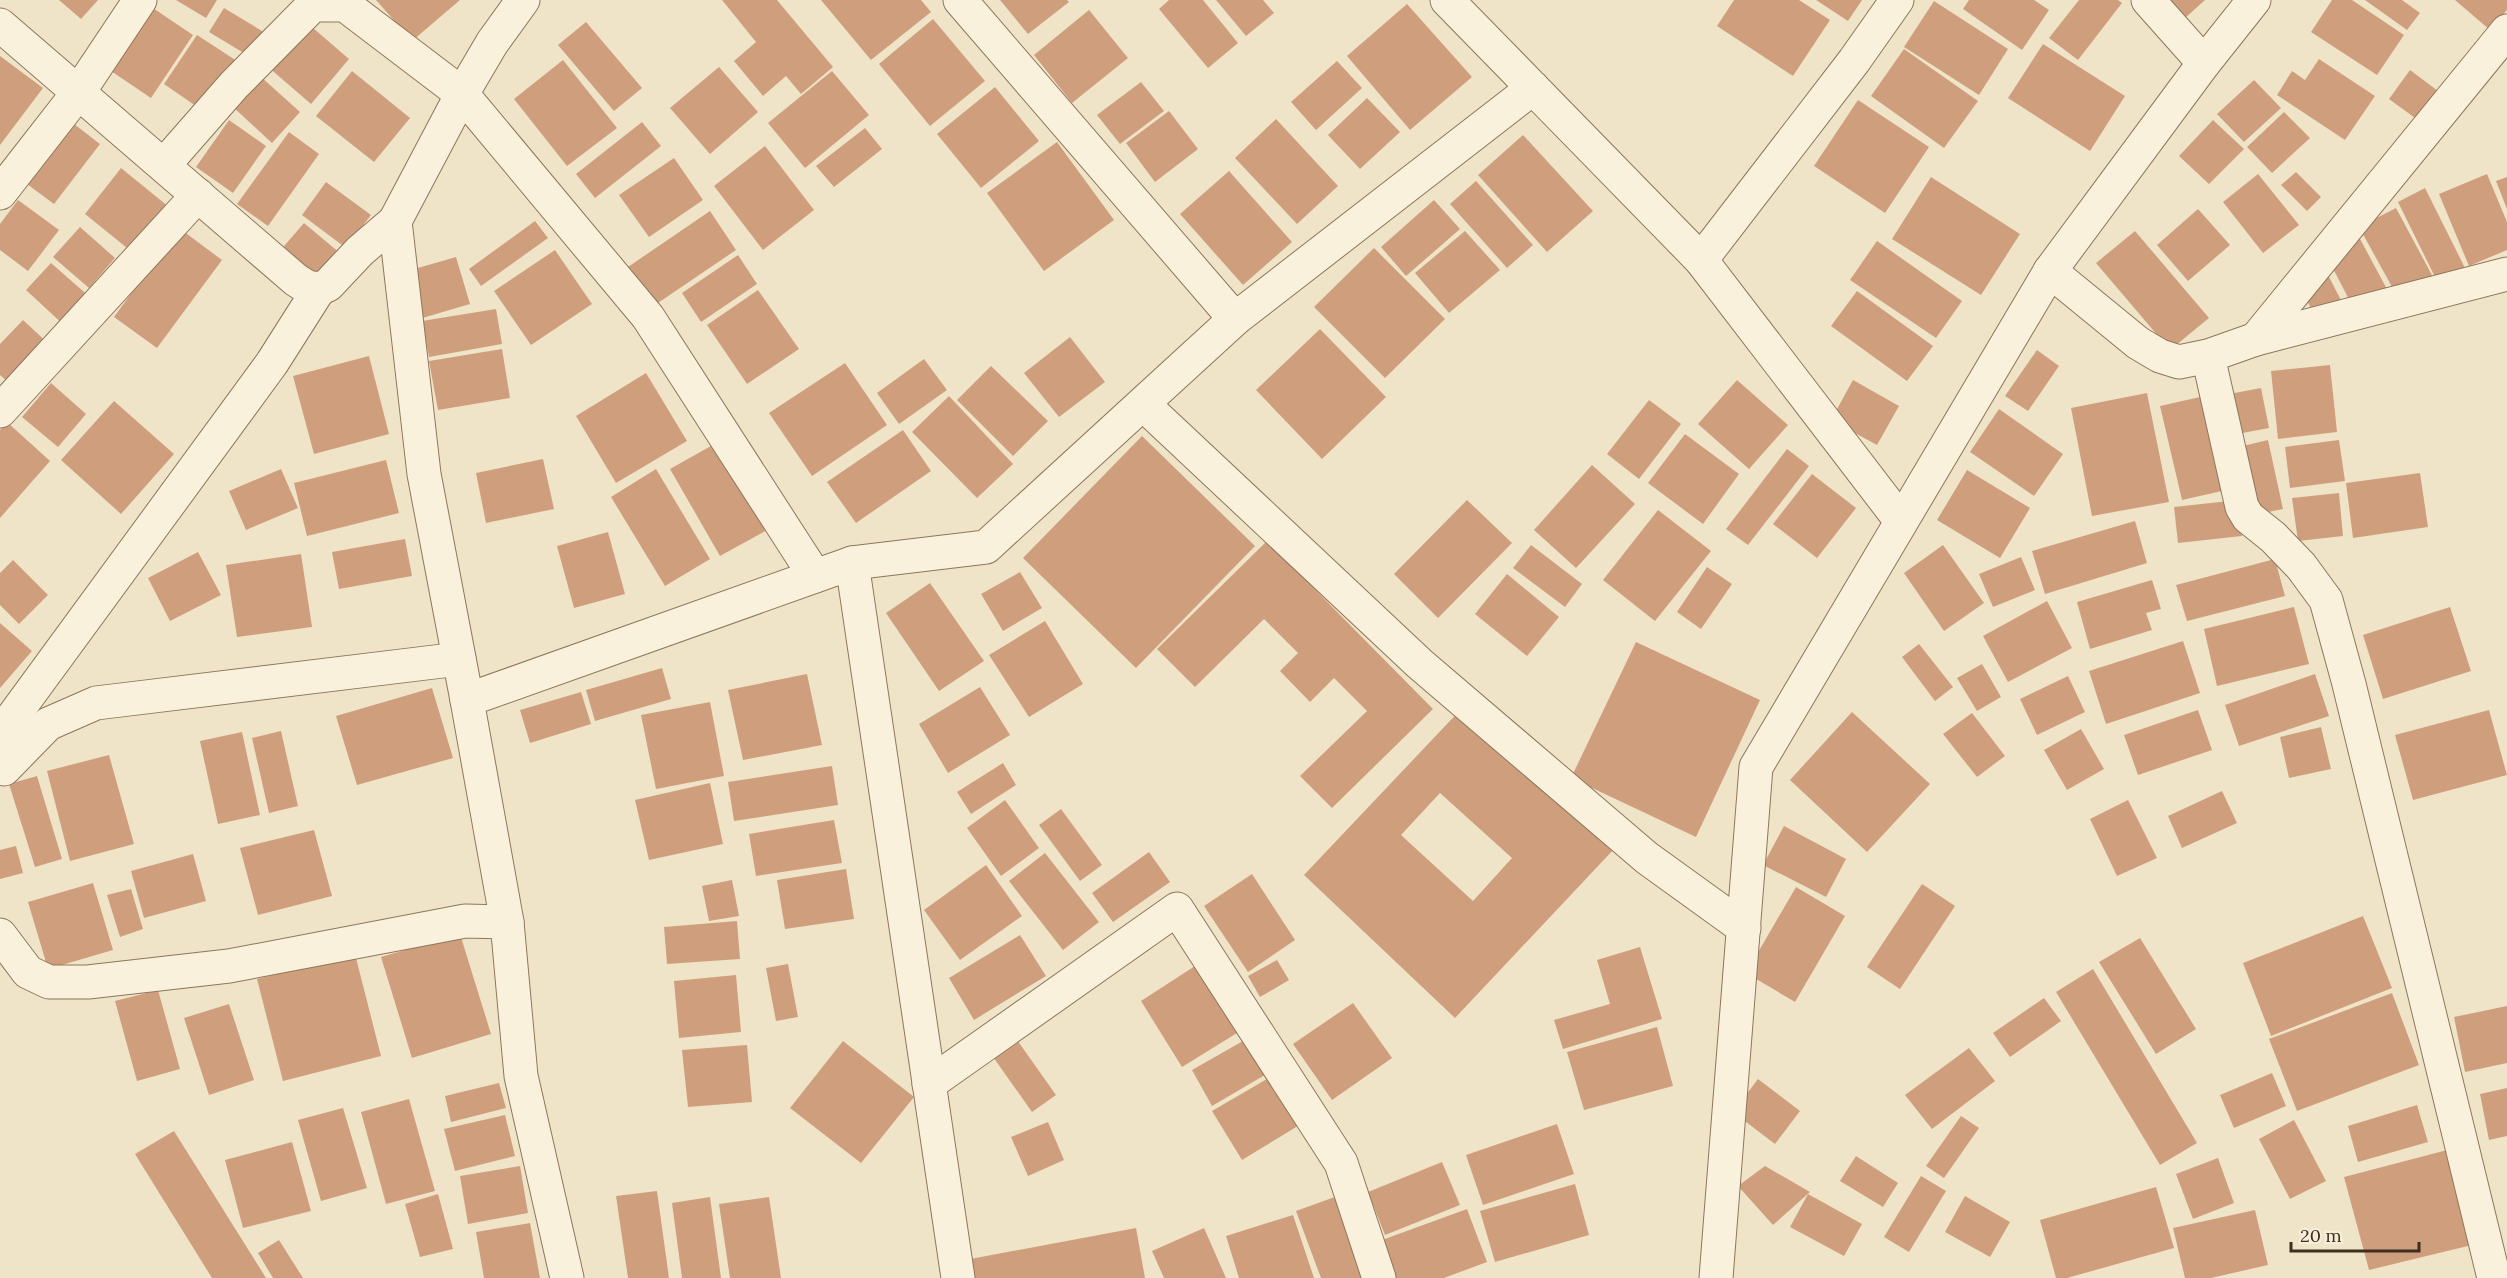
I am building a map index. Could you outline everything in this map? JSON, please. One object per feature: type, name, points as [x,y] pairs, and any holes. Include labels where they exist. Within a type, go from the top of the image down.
[{"type":"street","points":[[0,193],[78,93],[140,0]]},
{"type":"street","points":[[5,768],[12,718],[272,363],[319,289],[328,285],[360,251],[395,221],[462,94],[492,43],[522,0]]},
{"type":"street","points":[[960,0],[1235,319]]},
{"type":"street","points":[[1447,0],[1701,260],[1901,521]]},
{"type":"street","points":[[1701,260],[1854,61],[1897,0]]},
{"type":"street","points":[[2148,0],[2204,63]]},
{"type":"street","points":[[1716,1278],[1756,767],[2050,271],[2204,63],[2254,0]]},
{"type":"street","points":[[164,165],[234,85],[313,5],[345,3],[462,94],[648,317],[815,576]]},
{"type":"street","points":[[0,25],[296,280],[308,287],[319,289]]},
{"type":"street","points":[[2256,339],[2507,31]]},
{"type":"street","points":[[467,700],[852,563],[986,547],[1235,319],[1533,88]]},
{"type":"street","points":[[0,411],[198,195]]},
{"type":"street","points":[[395,221],[424,474],[507,922],[521,1076],[567,1278]]},
{"type":"street","points":[[2050,271],[2138,343],[2160,356],[2179,362],[2208,356],[2256,339],[2507,274]]},
{"type":"street","points":[[2208,356],[2242,507],[2248,517],[2273,537],[2301,566],[2325,600],[2349,684],[2494,1278]]},
{"type":"street","points":[[1143,404],[1420,664],[1647,858],[1744,928]]},
{"type":"street","points":[[852,563],[958,1278]]},
{"type":"street","points":[[5,768],[48,724],[96,703],[459,659]]},
{"type":"street","points":[[929,1084],[1177,909],[1341,1162],[1379,1278]]},
{"type":"street","points":[[0,935],[28,972],[49,982],[88,982],[230,966],[465,921],[507,922]]},
{"type":"building","points":[[59,0],[98,0],[81,19]]},
{"type":"building","points":[[176,0],[217,0],[206,18]]},
{"type":"building","points":[[376,0],[460,0],[412,41]]},
{"type":"building","points":[[722,0],[777,0],[833,67],[801,94],[786,76],[763,96],[734,61],[756,42]]},
{"type":"building","points":[[821,0],[921,0],[931,12],[871,60]]},
{"type":"building","points":[[1000,0],[1067,0],[1069,2],[1028,34]]},
{"type":"building","points":[[1169,0],[1203,0],[1238,43],[1208,68],[1159,9]]},
{"type":"building","points":[[1216,0],[1263,0],[1274,13],[1246,36]]},
{"type":"building","points":[[1734,0],[1799,0],[1830,20],[1793,76],[1717,26]]},
{"type":"building","points":[[1816,0],[1862,0],[1848,21]]},
{"type":"building","points":[[1969,0],[2034,0],[2049,10],[2022,50],[1963,9]]},
{"type":"building","points":[[2079,0],[2118,0],[2122,3],[2078,60],[2049,38]]},
{"type":"building","points":[[2166,0],[2205,0],[2184,19]]},
{"type":"building","points":[[2332,0],[2352,0],[2404,35],[2377,75],[2311,32]]},
{"type":"building","points":[[2365,0],[2402,0],[2420,13],[2407,30]]},
{"type":"building","points":[[2455,0],[2507,0],[2507,10],[2490,30]]},
{"type":"building","points":[[1934,1],[2008,49],[1979,95],[1904,47]]},
{"type":"building","points":[[144,2],[193,35],[151,98],[102,65]]},
{"type":"building","points":[[1407,4],[1472,77],[1410,130],[1347,56]]},
{"type":"building","points":[[224,8],[267,34],[252,58],[209,32]]},
{"type":"building","points":[[1089,10],[1128,58],[1072,103],[1034,55]]},
{"type":"building","points":[[933,19],[985,81],[930,126],[879,64]]},
{"type":"building","points":[[305,21],[349,59],[311,104],[267,66]]},
{"type":"building","points":[[586,22],[642,88],[614,111],[558,45]]},
{"type":"building","points":[[197,35],[240,63],[206,113],[164,84]]},
{"type":"building","points":[[2043,44],[2125,96],[2090,151],[2008,98]]},
{"type":"building","points":[[1904,49],[1978,101],[1944,148],[1871,96]]},
{"type":"building","points":[[0,56],[43,88],[0,145]]},
{"type":"building","points":[[2319,59],[2375,96],[2345,140],[2277,95],[2292,71],[2305,80]]},
{"type":"building","points":[[563,60],[617,128],[567,166],[514,99]]},
{"type":"building","points":[[1337,61],[1362,88],[1316,130],[1291,102]]},
{"type":"building","points":[[719,67],[758,112],[710,154],[670,108]]},
{"type":"building","points":[[2410,70],[2442,94],[2422,123],[2389,99]]},
{"type":"building","points":[[352,71],[410,118],[374,162],[316,116]]},
{"type":"building","points":[[832,71],[869,115],[805,168],[768,123]]},
{"type":"building","points":[[260,76],[300,112],[272,143],[232,106]]},
{"type":"building","points":[[2254,80],[2281,108],[2244,142],[2217,114]]},
{"type":"building","points":[[1141,82],[1164,111],[1120,144],[1097,115]]},
{"type":"building","points":[[995,87],[1039,141],[981,188],[937,134]]},
{"type":"building","points":[[1367,98],[1400,132],[1360,169],[1328,135]]},
{"type":"building","points":[[1858,100],[1929,147],[1885,213],[1814,166]]},
{"type":"building","points":[[1169,111],[1198,149],[1155,182],[1126,143]]},
{"type":"building","points":[[2284,112],[2310,138],[2272,173],[2247,147]]},
{"type":"building","points":[[1276,119],[1338,186],[1297,224],[1235,158]]},
{"type":"building","points":[[229,120],[266,146],[233,193],[196,167]]},
{"type":"building","points":[[2213,120],[2244,149],[2209,184],[2179,156]]},
{"type":"building","points":[[642,122],[661,146],[595,198],[576,174]]},
{"type":"building","points":[[74,124],[100,144],[54,204],[27,184]]},
{"type":"building","points":[[865,128],[882,149],[834,187],[816,166]]},
{"type":"building","points":[[289,132],[319,154],[268,226],[237,204]]},
{"type":"building","points":[[1523,135],[1593,211],[1547,252],[1478,175]]},
{"type":"building","points":[[1057,142],[1114,220],[1044,271],[987,193]]},
{"type":"building","points":[[765,146],[814,210],[763,250],[714,186]]},
{"type":"building","points":[[674,158],[703,200],[649,237],[619,195]]},
{"type":"building","points":[[121,168],[169,207],[132,252],[85,214]]},
{"type":"building","points":[[1229,171],[1292,242],[1243,285],[1180,214]]},
{"type":"building","points":[[2296,172],[2321,197],[2307,211],[2281,185]]},
{"type":"building","points":[[2258,174],[2299,225],[2263,253],[2223,202]]},
{"type":"building","points":[[2487,174],[2507,222],[2507,250],[2469,266],[2439,194]]},
{"type":"building","points":[[1931,177],[2020,234],[1981,295],[1892,239]]},
{"type":"building","points":[[2507,177],[2507,209],[2496,181]]},
{"type":"building","points":[[1476,181],[1533,245],[1507,268],[1450,204]]},
{"type":"building","points":[[326,182],[371,215],[346,248],[302,215]]},
{"type":"building","points":[[2425,188],[2466,270],[2438,283],[2398,202]]},
{"type":"building","points":[[18,200],[59,230],[28,271],[0,250],[0,224]]},
{"type":"building","points":[[1434,200],[1460,229],[1406,276],[1381,247]]},
{"type":"building","points":[[2396,208],[2433,277],[2397,296],[2359,227]]},
{"type":"building","points":[[2198,209],[2230,245],[2188,281],[2157,245]]},
{"type":"building","points":[[710,211],[736,250],[652,307],[625,269]]},
{"type":"building","points":[[535,221],[548,238],[481,286],[469,269]]},
{"type":"building","points":[[304,223],[341,254],[316,283],[279,252]]},
{"type":"building","points":[[80,227],[115,258],[89,288],[53,257]]},
{"type":"building","points":[[179,228],[222,260],[157,348],[114,317]]},
{"type":"building","points":[[1465,231],[1500,270],[1449,313],[1415,273]]},
{"type":"building","points":[[2135,231],[2209,318],[2170,350],[2096,263]]},
{"type":"building","points":[[2359,237],[2388,291],[2354,309],[2326,255]]},
{"type":"building","points":[[1877,241],[1962,301],[1936,338],[1850,280]]},
{"type":"building","points":[[1374,248],[1445,319],[1385,378],[1314,307]]},
{"type":"building","points":[[555,250],[592,304],[531,345],[494,291]]},
{"type":"building","points":[[738,255],[757,284],[701,322],[682,293]]},
{"type":"building","points":[[456,257],[470,304],[419,319],[404,272]]},
{"type":"building","points":[[51,263],[92,299],[66,327],[26,290]]},
{"type":"building","points":[[2328,275],[2343,304],[2316,318],[2301,289]]},
{"type":"building","points":[[758,290],[799,349],[747,384],[707,325]]},
{"type":"building","points":[[1857,291],[1933,346],[1907,381],[1831,326]]},
{"type":"building","points":[[496,309],[502,344],[429,357],[422,321]]},
{"type":"building","points":[[23,320],[52,347],[14,388],[0,375],[0,344]]},
{"type":"building","points":[[1320,329],[1386,397],[1322,459],[1256,390]]},
{"type":"building","points":[[1070,337],[1105,382],[1059,417],[1024,373]]},
{"type":"building","points":[[502,349],[510,398],[438,410],[429,361]]},
{"type":"building","points":[[2037,350],[2059,366],[2028,411],[2005,396]]},
{"type":"building","points":[[369,356],[389,434],[314,454],[293,376]]},
{"type":"building","points":[[924,359],[947,390],[899,424],[877,393]]},
{"type":"building","points":[[845,363],[887,425],[812,476],[769,413]]},
{"type":"building","points":[[2330,365],[2337,432],[2278,439],[2271,371]]},
{"type":"building","points":[[991,366],[1048,421],[1013,456],[957,400]]},
{"type":"building","points":[[646,373],[687,441],[616,483],[576,416]]},
{"type":"building","points":[[1737,380],[1788,425],[1749,469],[1698,424]]},
{"type":"building","points":[[1853,380],[1899,406],[1877,445],[1831,420]]},
{"type":"building","points":[[51,383],[86,414],[58,447],[22,417]]},
{"type":"building","points":[[2261,388],[2269,428],[2232,435],[2224,395]]},
{"type":"building","points":[[2147,393],[2169,502],[2092,516],[2071,408]]},
{"type":"building","points":[[2209,395],[2231,489],[2182,500],[2160,406]]},
{"type":"building","points":[[949,396],[1013,464],[977,498],[912,432]]},
{"type":"building","points":[[1649,400],[1681,424],[1639,479],[1607,454]]},
{"type":"building","points":[[114,401],[174,454],[121,514],[61,460]]},
{"type":"building","points":[[1999,409],[2063,454],[2034,496],[1970,452]]},
{"type":"building","points":[[7,422],[50,461],[0,518],[0,430]]},
{"type":"building","points":[[903,430],[931,471],[856,523],[827,482]]},
{"type":"building","points":[[1685,434],[1739,474],[1703,524],[1648,483]]},
{"type":"building","points":[[1142,436],[1255,546],[1136,668],[1023,558]]},
{"type":"building","points":[[2268,440],[2283,509],[2248,516],[2234,448]]},
{"type":"building","points":[[2339,440],[2345,481],[2290,488],[2285,447]]},
{"type":"building","points":[[718,442],[769,529],[720,556],[670,469]]},
{"type":"building","points":[[1787,449],[1809,466],[1748,545],[1726,529]]},
{"type":"building","points":[[543,459],[554,509],[486,523],[476,473]]},
{"type":"building","points":[[386,460],[399,513],[307,536],[294,483]]},
{"type":"building","points":[[1592,465],[1635,504],[1576,568],[1534,530]]},
{"type":"building","points":[[281,469],[298,508],[246,530],[229,491]]},
{"type":"building","points":[[656,469],[710,559],[665,586],[611,497]]},
{"type":"building","points":[[1967,470],[2030,508],[2000,558],[1937,520]]},
{"type":"building","points":[[2420,473],[2428,527],[2353,538],[2346,483]]},
{"type":"building","points":[[1812,474],[1856,508],[1817,558],[1773,524]]},
{"type":"building","points":[[2339,493],[2343,536],[2298,541],[2292,498]]},
{"type":"building","points":[[1467,500],[1512,543],[1438,618],[1394,574]]},
{"type":"building","points":[[2238,500],[2242,536],[2178,543],[2174,507]]},
{"type":"building","points":[[1658,510],[1711,551],[1655,621],[1603,580]]},
{"type":"building","points":[[2135,521],[2147,563],[2045,594],[2032,551]]},
{"type":"building","points":[[608,532],[625,594],[574,608],[557,546]]},
{"type":"building","points":[[405,539],[412,576],[339,589],[332,552]]},
{"type":"building","points":[[1267,541],[1433,709],[1332,808],[1300,776],[1367,711],[1334,678],[1310,702],[1280,671],[1298,653],[1264,619],[1195,687],[1157,649]]},
{"type":"building","points":[[1531,545],[1582,584],[1565,607],[1513,568]]},
{"type":"building","points":[[1943,545],[1984,603],[1944,631],[1904,573]]},
{"type":"building","points":[[198,552],[221,595],[170,621],[148,578]]},
{"type":"building","points":[[301,554],[312,627],[237,637],[226,565]]},
{"type":"building","points":[[2021,557],[2035,590],[1993,607],[1979,574]]},
{"type":"building","points":[[2275,559],[2285,596],[2187,621],[2176,585]]},
{"type":"building","points":[[13,560],[48,595],[19,624],[0,605],[0,573]]},
{"type":"building","points":[[1707,567],[1732,584],[1701,629],[1677,612]]},
{"type":"building","points":[[1020,572],[1042,608],[1003,631],[981,594]]},
{"type":"building","points":[[1507,574],[1559,617],[1527,656],[1475,614]]},
{"type":"building","points":[[2152,580],[2161,609],[2146,613],[2152,630],[2090,649],[2077,602]]},
{"type":"building","points":[[930,583],[984,661],[939,691],[886,613]]},
{"type":"building","points":[[2047,601],[2072,648],[2008,682],[1983,636]]},
{"type":"building","points":[[2294,607],[2309,664],[2217,686],[2204,629]]},
{"type":"building","points":[[2450,607],[2471,671],[2383,699],[2363,635]]},
{"type":"building","points":[[1045,621],[1083,684],[1029,717],[989,655]]},
{"type":"building","points":[[0,623],[32,651],[0,688]]},
{"type":"building","points":[[2183,641],[2200,693],[2106,724],[2089,671]]},
{"type":"building","points":[[1636,642],[1760,700],[1696,837],[1571,778]]},
{"type":"building","points":[[1919,644],[1953,687],[1935,701],[1902,657]]},
{"type":"building","points":[[1982,664],[2001,697],[1977,711],[1957,678]]},
{"type":"building","points":[[662,668],[671,699],[595,721],[586,690]]},
{"type":"building","points":[[807,674],[822,745],[743,760],[728,690]]},
{"type":"building","points":[[2315,674],[2329,716],[2239,746],[2225,705]]},
{"type":"building","points":[[2068,676],[2085,712],[2037,735],[2020,699]]},
{"type":"building","points":[[980,687],[1010,735],[948,773],[919,724]]},
{"type":"building","points":[[432,688],[453,758],[357,785],[336,716]]},
{"type":"building","points":[[581,692],[591,724],[530,743],[520,710]]},
{"type":"building","points":[[710,702],[724,776],[656,789],[641,715]]},
{"type":"building","points":[[1464,706],[1615,848],[1455,1018],[1304,875]],"holes":[[[1440,793],[1512,858],[1473,901],[1401,835]]]},
{"type":"building","points":[[2198,710],[2212,750],[2138,775],[2124,735]]},
{"type":"building","points":[[2489,710],[2507,775],[2413,800],[2395,735]]},
{"type":"building","points":[[1852,712],[1930,784],[1867,852],[1790,780]]},
{"type":"building","points":[[1972,713],[2005,756],[1977,777],[1943,734]]},
{"type":"building","points":[[2321,727],[2331,769],[2289,778],[2280,737]]},
{"type":"building","points":[[2081,729],[2104,769],[2067,790],[2044,750]]},
{"type":"building","points":[[281,731],[298,806],[269,813],[252,738]]},
{"type":"building","points":[[242,732],[260,815],[218,824],[200,741]]},
{"type":"building","points":[[109,755],[134,844],[70,861],[47,771]]},
{"type":"building","points":[[1003,763],[1016,785],[971,814],[957,792]]},
{"type":"building","points":[[832,766],[838,805],[734,821],[728,782]]},
{"type":"building","points":[[37,776],[62,859],[35,867],[9,784]]},
{"type":"building","points":[[710,783],[723,844],[649,860],[635,800]]},
{"type":"building","points":[[2222,791],[2237,823],[2182,848],[2168,816]]},
{"type":"building","points":[[1005,800],[1039,848],[1001,876],[967,828]]},
{"type":"building","points":[[2128,800],[2157,858],[2117,876],[2090,819]]},
{"type":"building","points":[[1061,809],[1102,865],[1080,881],[1039,825]]},
{"type":"building","points":[[834,820],[842,863],[756,876],[749,834]]},
{"type":"building","points":[[1784,826],[1846,859],[1826,897],[1763,865]]},
{"type":"building","points":[[314,830],[332,896],[258,915],[240,848]]},
{"type":"building","points":[[16,846],[23,873],[0,879],[0,850]]},
{"type":"building","points":[[1149,852],[1170,882],[1113,922],[1092,893]]},
{"type":"building","points":[[1045,853],[1099,922],[1063,950],[1009,881]]},
{"type":"building","points":[[193,854],[206,901],[144,918],[131,871]]},
{"type":"building","points":[[986,865],[1022,916],[960,960],[924,910]]},
{"type":"building","points":[[846,869],[854,919],[785,929],[777,880]]},
{"type":"building","points":[[1252,874],[1295,940],[1248,972],[1204,906]]},
{"type":"building","points":[[732,880],[739,916],[709,921],[702,886]]},
{"type":"building","points":[[93,883],[113,950],[48,969],[28,902]]},
{"type":"building","points":[[1922,884],[1955,906],[1900,989],[1867,967]]},
{"type":"building","points":[[1796,887],[1845,916],[1795,1002],[1746,973]]},
{"type":"building","points":[[131,889],[143,929],[120,937],[107,895]]},
{"type":"building","points":[[2363,916],[2392,988],[2271,1036],[2243,963]]},
{"type":"building","points":[[737,921],[740,959],[667,964],[664,927]]},
{"type":"building","points":[[460,934],[491,1034],[412,1058],[381,957]]},
{"type":"building","points":[[1020,935],[1046,976],[974,1020],[949,978]]},
{"type":"building","points":[[2140,938],[2196,1029],[2156,1054],[2099,962]]},
{"type":"building","points":[[1640,947],[1662,1019],[1563,1049],[1554,1020],[1610,1004],[1597,960]]},
{"type":"building","points":[[355,954],[381,1056],[283,1081],[257,979]]},
{"type":"building","points":[[1277,960],[1289,980],[1260,997],[1248,976]]},
{"type":"building","points":[[788,964],[798,1017],[776,1021],[766,968]]},
{"type":"building","points":[[1195,966],[1237,1033],[1182,1067],[1141,1001]]},
{"type":"building","points":[[2093,969],[2197,1143],[2160,1165],[2056,992]]},
{"type":"building","points":[[736,975],[741,1032],[679,1038],[674,981]]},
{"type":"building","points":[[158,990],[180,1069],[137,1081],[115,1001]]},
{"type":"building","points":[[2392,993],[2419,1065],[2297,1111],[2269,1039]]},
{"type":"building","points":[[2044,998],[2061,1021],[2010,1057],[1993,1033]]},
{"type":"building","points":[[1353,1003],[1392,1058],[1332,1100],[1293,1044]]},
{"type":"building","points":[[229,1004],[254,1080],[209,1095],[184,1018]]},
{"type":"building","points":[[2507,1006],[2507,1063],[2465,1072],[2454,1017]]},
{"type":"building","points":[[1657,1027],[1673,1086],[1584,1110],[1567,1052]]},
{"type":"building","points":[[1015,1037],[1056,1095],[1032,1112],[991,1054]]},
{"type":"building","points":[[1250,1037],[1270,1072],[1212,1106],[1192,1070]]},
{"type":"building","points":[[843,1041],[914,1097],[861,1163],[790,1108]]},
{"type":"building","points":[[747,1045],[752,1102],[688,1107],[682,1050]]},
{"type":"building","points":[[1969,1048],[1995,1081],[1932,1129],[1905,1095]]},
{"type":"building","points":[[2272,1073],[2286,1106],[2234,1128],[2220,1095]]},
{"type":"building","points":[[1272,1076],[1301,1124],[1242,1160],[1212,1111]]},
{"type":"building","points":[[1758,1079],[1800,1111],[1775,1144],[1733,1112]]},
{"type":"building","points":[[499,1083],[506,1108],[451,1122],[445,1096]]},
{"type":"building","points":[[2507,1088],[2507,1136],[2489,1140],[2480,1094]]},
{"type":"building","points":[[409,1099],[435,1191],[386,1204],[361,1112]]},
{"type":"building","points":[[2417,1105],[2428,1142],[2358,1162],[2348,1126]]},
{"type":"building","points":[[343,1108],[367,1188],[321,1201],[298,1120]]},
{"type":"building","points":[[505,1115],[515,1156],[455,1171],[444,1129]]},
{"type":"building","points":[[1961,1116],[1979,1128],[1944,1178],[1926,1166]]},
{"type":"building","points":[[2294,1120],[2326,1181],[2290,1199],[2259,1139]]},
{"type":"building","points":[[1048,1122],[1064,1160],[1028,1176],[1011,1137]]},
{"type":"building","points":[[1557,1124],[1574,1174],[1483,1205],[1466,1155]]},
{"type":"building","points":[[174,1131],[266,1278],[212,1278],[135,1154]]},
{"type":"building","points":[[292,1142],[311,1211],[243,1228],[225,1160]]},
{"type":"building","points":[[2451,1149],[2476,1244],[2369,1270],[2344,1177]]},
{"type":"building","points":[[1856,1156],[1898,1183],[1883,1207],[1840,1181]]},
{"type":"building","points":[[2218,1158],[2234,1203],[2193,1219],[2176,1174]]},
{"type":"building","points":[[1442,1162],[1460,1205],[1385,1235],[1368,1192]]},
{"type":"building","points":[[520,1166],[528,1213],[468,1224],[460,1176]]},
{"type":"building","points":[[1765,1166],[1810,1192],[1773,1225],[1738,1186]]},
{"type":"building","points":[[1921,1176],[1946,1191],[1909,1252],[1884,1237]]},
{"type":"building","points":[[1575,1184],[1589,1235],[1495,1262],[1480,1211]]},
{"type":"building","points":[[2156,1187],[2174,1248],[2067,1278],[2056,1278],[2040,1220]]},
{"type":"building","points":[[657,1191],[669,1278],[628,1278],[616,1196]]},
{"type":"building","points":[[438,1194],[453,1249],[420,1257],[405,1204]]},
{"type":"building","points":[[1343,1194],[1373,1278],[1321,1278],[1296,1211]]},
{"type":"building","points":[[1808,1194],[1862,1224],[1844,1256],[1790,1227]]},
{"type":"building","points":[[1965,1196],[2010,1222],[1990,1257],[1945,1232]]},
{"type":"building","points":[[710,1197],[721,1278],[682,1278],[672,1203]]},
{"type":"building","points":[[769,1197],[781,1278],[730,1278],[719,1204]]},
{"type":"building","points":[[1467,1209],[1487,1262],[1444,1278],[1396,1278],[1382,1240]]},
{"type":"building","points":[[2255,1210],[2268,1265],[2211,1278],[2185,1278],[2173,1228]]},
{"type":"building","points":[[1293,1215],[1314,1278],[1239,1278],[1226,1236]]},
{"type":"building","points":[[530,1223],[540,1278],[484,1278],[476,1232]]},
{"type":"building","points":[[1136,1228],[1145,1278],[969,1278],[965,1260]]},
{"type":"building","points":[[1204,1228],[1226,1278],[1164,1278],[1152,1251]]},
{"type":"building","points":[[279,1240],[303,1278],[273,1278],[258,1253]]}]
